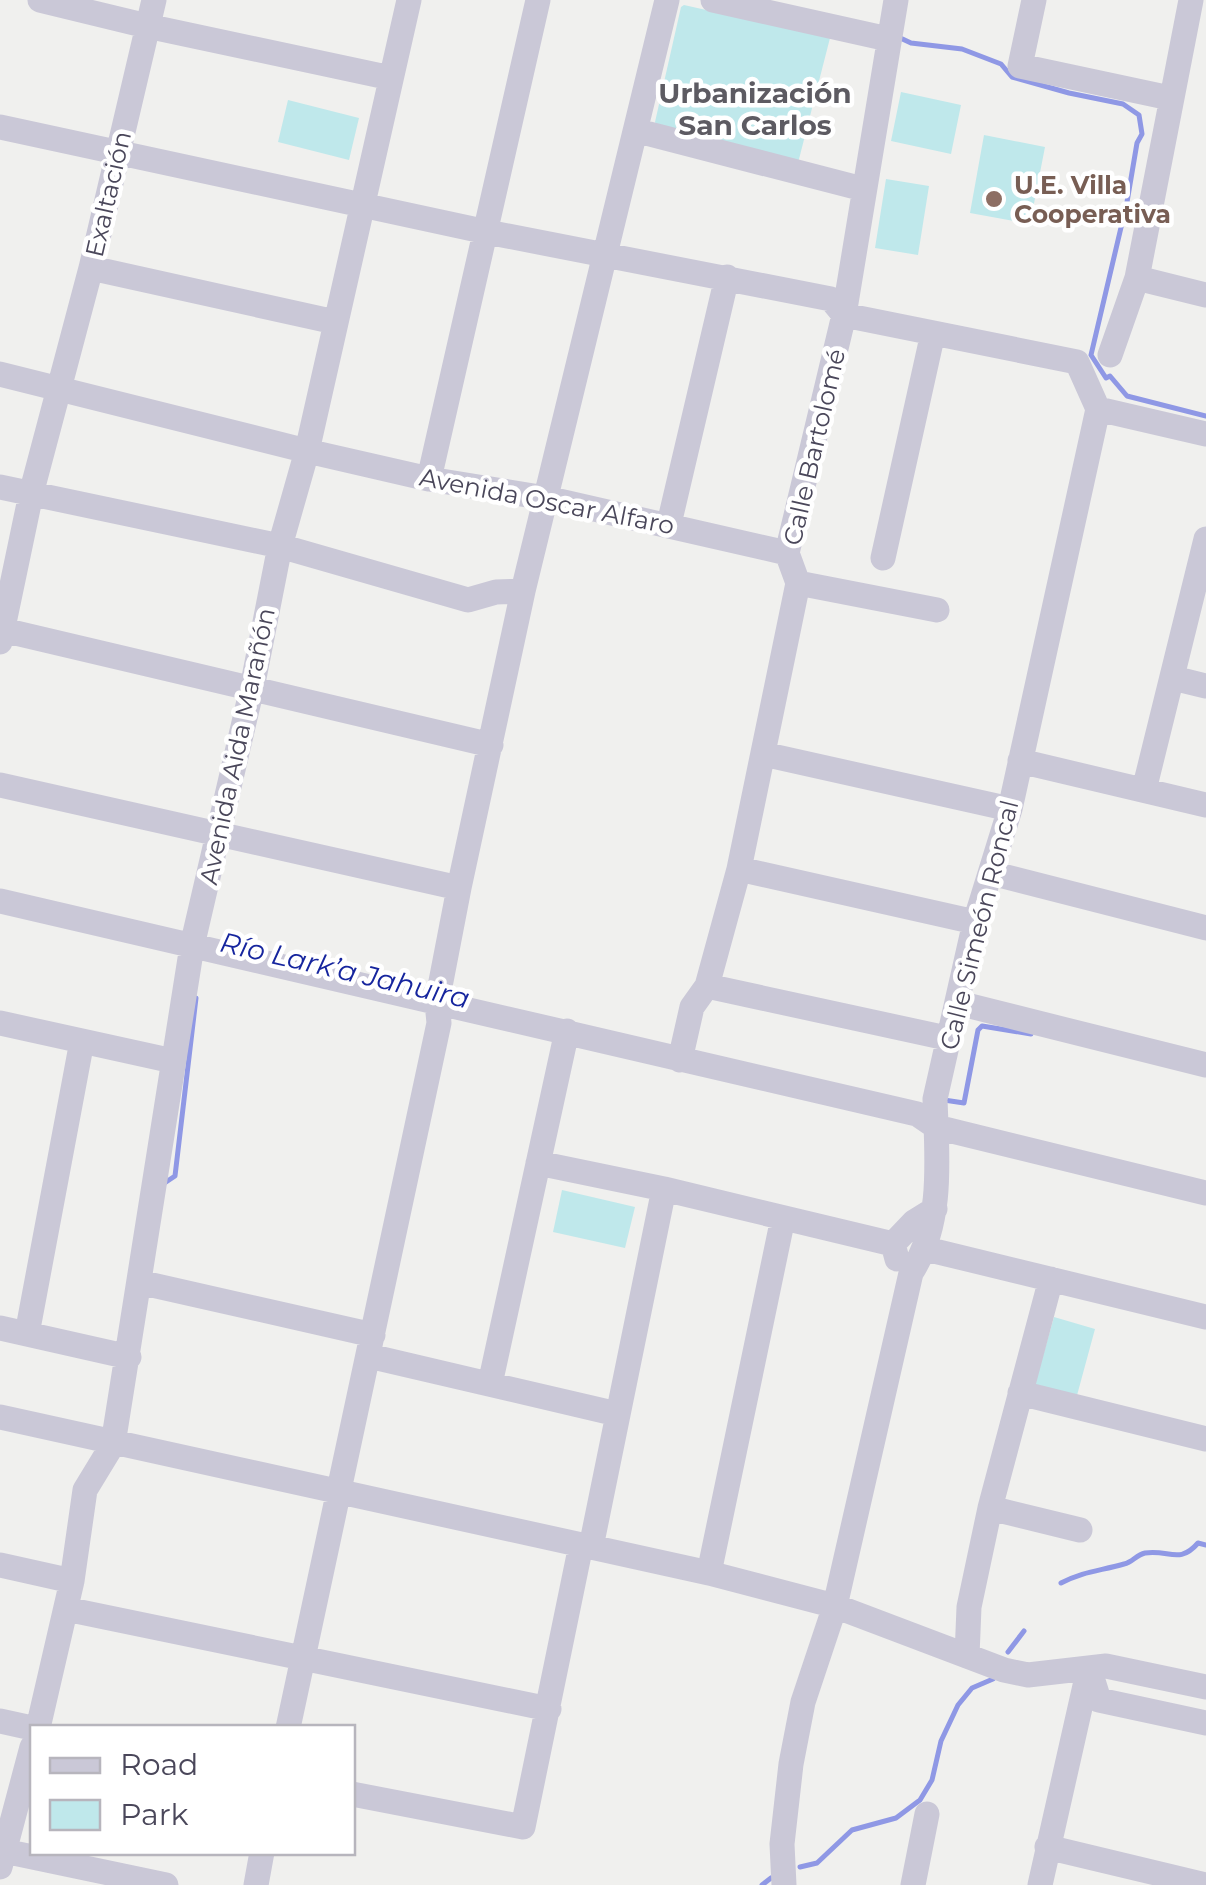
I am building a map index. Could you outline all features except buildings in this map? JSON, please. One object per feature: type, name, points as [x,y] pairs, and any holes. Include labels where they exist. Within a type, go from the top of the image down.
[{"type":"street","points":[[40,0],[392,78]]},
{"type":"street","name":"Exaltación","points":[[1,636],[32,494],[91,268],[154,0]]},
{"type":"street","name":"Avenida Aida Marañón","points":[[36,1725],[72,1581],[85,1490],[114,1444],[192,946],[252,688],[280,546],[307,452],[409,0]]},
{"type":"street","points":[[430,479],[538,0]]},
{"type":"street","points":[[289,1725],[439,1023],[437,1002],[459,888],[524,591],[667,0]]},
{"type":"street","points":[[713,0],[888,39]]},
{"type":"street","name":"Calle Bartolomé","points":[[680,1060],[692,1007],[707,986],[740,869],[764,754],[798,583],[787,553],[844,315],[896,0]]},
{"type":"street","points":[[1034,0],[1020,66],[1170,98]]},
{"type":"street","points":[[1110,356],[1137,278],[1191,0]]},
{"type":"street","points":[[0,126],[487,232],[831,298],[844,315],[1077,362],[1098,409],[1206,434]]},
{"type":"street","points":[[638,131],[863,189]]},
{"type":"street","points":[[91,268],[335,322]]},
{"type":"street","points":[[670,524],[727,277]]},
{"type":"street","points":[[1137,278],[1206,295]]},
{"type":"street","points":[[883,558],[933,334]]},
{"type":"street","name":"Avenida Oscar Alfaro","points":[[0,374],[307,452],[670,524],[787,553]]},
{"type":"street","name":"Calle Simeón Roncal","points":[[784,1885],[782,1844],[803,1702],[835,1606],[910,1273],[926,1249],[936,1209],[935,1099],[975,922],[1010,809],[1098,409]]},
{"type":"street","points":[[0,487],[280,546],[468,600],[496,592],[524,591]]},
{"type":"street","points":[[1144,790],[1204,557]]},
{"type":"street","points":[[798,583],[937,610]]},
{"type":"street","points":[[1,636],[252,688],[491,745]]},
{"type":"street","points":[[1174,678],[1206,686]]},
{"type":"street","points":[[764,754],[1010,809]]},
{"type":"street","points":[[1020,761],[1206,805]]},
{"type":"street","points":[[0,785],[459,888]]},
{"type":"street","points":[[740,869],[975,922]]},
{"type":"street","points":[[992,873],[1206,928]]},
{"type":"street","points":[[0,901],[917,1114],[936,1127],[1206,1193]]},
{"type":"street","points":[[707,986],[951,1039]]},
{"type":"street","points":[[958,1003],[1206,1065]]},
{"type":"street","points":[[0,1023],[172,1062]]},
{"type":"street","points":[[490,1384],[567,1031]]},
{"type":"street","points":[[27,1334],[82,1041]]},
{"type":"street","points":[[538,1163],[664,1188],[893,1244]]},
{"type":"street","points":[[355,1795],[523,1827],[664,1188]]},
{"type":"street","points":[[893,1244],[914,1222],[936,1209]]},
{"type":"street","points":[[709,1573],[784,1218]]},
{"type":"street","points":[[893,1244],[896,1258],[910,1273]]},
{"type":"street","points":[[926,1249],[1206,1318]]},
{"type":"street","points":[[967,1656],[969,1607],[990,1508],[1050,1279]]},
{"type":"street","points":[[138,1282],[371,1346],[490,1384],[617,1414]]},
{"type":"street","points":[[0,1328],[129,1357]]},
{"type":"street","points":[[1020,1393],[1206,1440]]},
{"type":"street","points":[[0,1417],[709,1573],[835,1606],[1028,1675],[1106,1666],[1206,1687]]},
{"type":"street","points":[[990,1508],[1080,1530]]},
{"type":"street","points":[[0,1565],[72,1581]]},
{"type":"street","points":[[66,1609],[549,1709]]},
{"type":"street","points":[[1088,1668],[1099,1700],[1206,1723]]},
{"type":"street","points":[[1040,1885],[1088,1668]]},
{"type":"street","points":[[0,1721],[30,1727]]},
{"type":"street","points":[[30,1754],[3,1842],[30,1849]]},
{"type":"street","points":[[913,1885],[927,1814]]},
{"type":"street","points":[[1048,1847],[1206,1885]]},
{"type":"street","points":[[52,1855],[166,1885]]},
{"type":"street","points":[[256,1885],[261,1855]]},
{"type":"green space","points":[[684,5],[830,38],[798,163],[658,129],[655,122]]},
{"type":"green space","points":[[901,92],[961,105],[951,154],[891,141]]},
{"type":"green space","points":[[288,100],[359,118],[349,160],[278,142]]},
{"type":"green space","points":[[984,135],[1045,147],[1030,224],[970,213]]},
{"type":"green space","points":[[886,179],[929,186],[918,255],[875,248]]},
{"type":"green space","points":[[562,1190],[635,1207],[625,1248],[553,1232]]},
{"type":"green space","points":[[1054,1317],[1095,1329],[1076,1399],[1034,1387]]},
{"type":"waterway","name":"Río Lark’a Jahuira","points":[[896,36],[911,43],[962,49],[1001,64],[1012,77],[1123,104],[1139,115],[1142,134],[1091,355],[1106,378],[1110,376],[1127,396],[1206,416]]},
{"type":"waterway","name":"Río Lark’a Jahuira","points":[[163,1184],[175,1176],[196,998]]},
{"type":"waterway","points":[[944,1100],[964,1103],[982,1026],[1031,1034]]},
{"type":"waterway","name":"Río Lark’a Jahuira","points":[[1061,1583],[1127,1563],[1145,1553],[1179,1555],[1198,1543],[1206,1545]]},
{"type":"waterway","name":"Río Lark’a Jahuira","points":[[1008,1652],[1024,1631]]},
{"type":"waterway","name":"Río Lark’a Jahuira","points":[[800,1867],[817,1863],[852,1830],[896,1818],[920,1800],[932,1780],[941,1741],[958,1705],[972,1688],[993,1679]]},
{"type":"waterway","name":"Río Lark’a Jahuira","points":[[762,1885],[771,1878]]},
{"type":"place","name":"U.E. Villa Cooperativa","points":[[994,199]]},
{"type":"district","name":"Urbanización San Carlos","points":[[755,109]]}]
